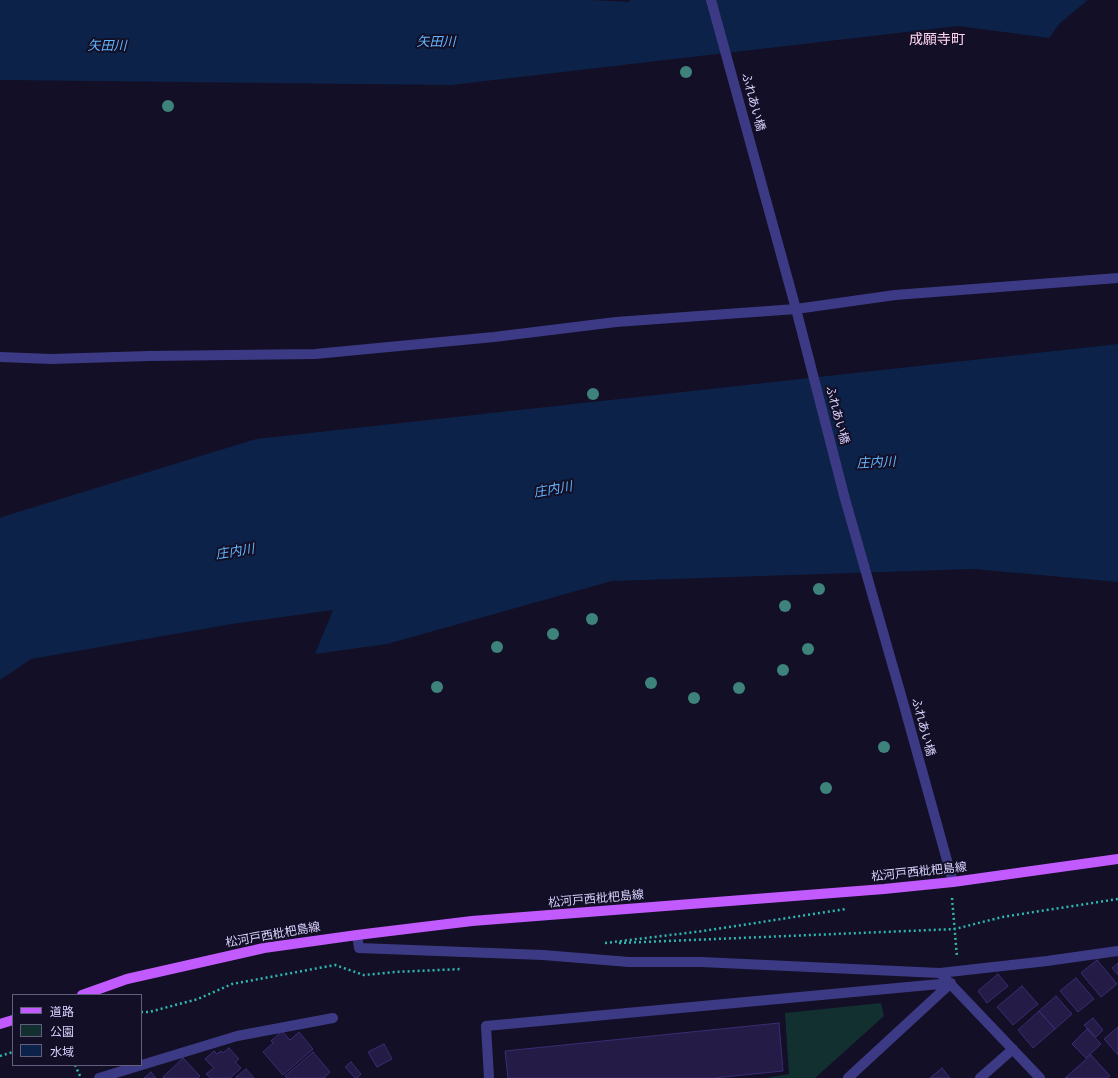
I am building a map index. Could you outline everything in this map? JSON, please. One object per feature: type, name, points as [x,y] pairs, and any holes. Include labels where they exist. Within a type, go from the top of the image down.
[{"type":"main road","name":"松河戸西枇杷島線","points":[[85,994],[127,979],[264,948],[357,935],[472,922],[953,882],[1118,859]]},
{"type":"main road","points":[[0,1024],[12,1020]]},
{"type":"street","name":"ふれあい橋","points":[[711,0],[796,309],[845,499],[953,882]]},
{"type":"street","points":[[0,357],[51,359],[315,354],[494,337],[616,322],[796,309],[895,295],[1118,278]]},
{"type":"street","points":[[357,935],[360,948],[543,955],[629,962],[701,962],[940,973],[1118,952]]},
{"type":"street","points":[[940,973],[1040,1078]]},
{"type":"street","points":[[853,1076],[950,983]]},
{"type":"street","points":[[489,1078],[486,1026],[950,983]]},
{"type":"street","points":[[142,1065],[237,1036],[333,1018]]},
{"type":"street","points":[[980,1078],[1013,1049]]},
{"type":"street","points":[[99,1078],[138,1066]]},
{"type":"path","points":[[953,882],[951,894],[958,971]]},
{"type":"path","points":[[850,909],[703,931],[601,943],[955,929],[1002,917],[1118,899]]},
{"type":"path","points":[[142,1012],[149,1012],[198,999],[232,984],[335,965],[364,975],[464,969]]},
{"type":"path","points":[[0,1056],[12,1052]]},
{"type":"path","points":[[75,1066],[81,1078]]},
{"type":"green space","points":[[881,1003],[884,1016],[815,1078],[766,1078],[789,1074],[785,1013]]},
{"type":"water","name":"矢田川","points":[[0,0],[593,0],[629,2],[630,0],[1088,0],[1060,23],[1049,38],[958,26],[451,85],[0,80]]},
{"type":"water","name":"庄内川","points":[[1118,344],[1118,582],[973,569],[612,581],[387,644],[315,654],[333,610],[232,624],[31,659],[0,680],[0,518],[256,439]]},
{"type":"building","points":[[1097,960],[1117,984],[1101,997],[1081,973]]},
{"type":"building","points":[[1118,963],[1118,975],[1112,968]]},
{"type":"building","points":[[998,974],[1008,986],[987,1003],[978,991]]},
{"type":"building","points":[[1076,978],[1094,999],[1078,1012],[1060,991]]},
{"type":"building","points":[[1022,986],[1038,1004],[1013,1025],[997,1007]]},
{"type":"building","points":[[1056,996],[1072,1014],[1055,1029],[1039,1011]]},
{"type":"building","points":[[1039,1011],[1055,1029],[1033,1048],[1018,1030]]},
{"type":"building","points":[[1093,1018],[1103,1030],[1096,1037],[1084,1025]]},
{"type":"building","points":[[779,1023],[783,1071],[714,1078],[508,1078],[505,1051]]},
{"type":"building","points":[[1118,1027],[1118,1055],[1104,1039]]},
{"type":"building","points":[[1087,1029],[1101,1044],[1086,1058],[1072,1044]]},
{"type":"building","points":[[282,1031],[290,1040],[299,1032],[313,1049],[283,1075],[263,1052],[273,1043],[271,1041]]},
{"type":"building","points":[[384,1044],[392,1059],[377,1067],[368,1052]]},
{"type":"building","points":[[229,1048],[239,1059],[235,1062],[241,1068],[230,1078],[210,1078],[206,1074],[214,1068],[205,1059],[214,1051],[217,1054],[221,1051],[223,1053]]},
{"type":"building","points":[[313,1052],[330,1072],[324,1078],[287,1078],[285,1076]]},
{"type":"building","points":[[1091,1055],[1110,1076],[1107,1078],[1065,1078]]},
{"type":"building","points":[[183,1058],[200,1076],[198,1078],[163,1077]]},
{"type":"building","points":[[351,1062],[361,1074],[357,1078],[355,1078],[345,1067]]},
{"type":"building","points":[[942,1068],[950,1078],[930,1078]]},
{"type":"building","points":[[246,1069],[254,1078],[236,1077]]},
{"type":"building","points":[[151,1072],[156,1078],[144,1078]]},
{"type":"district","name":"成願寺町","points":[[937,40]]}]
